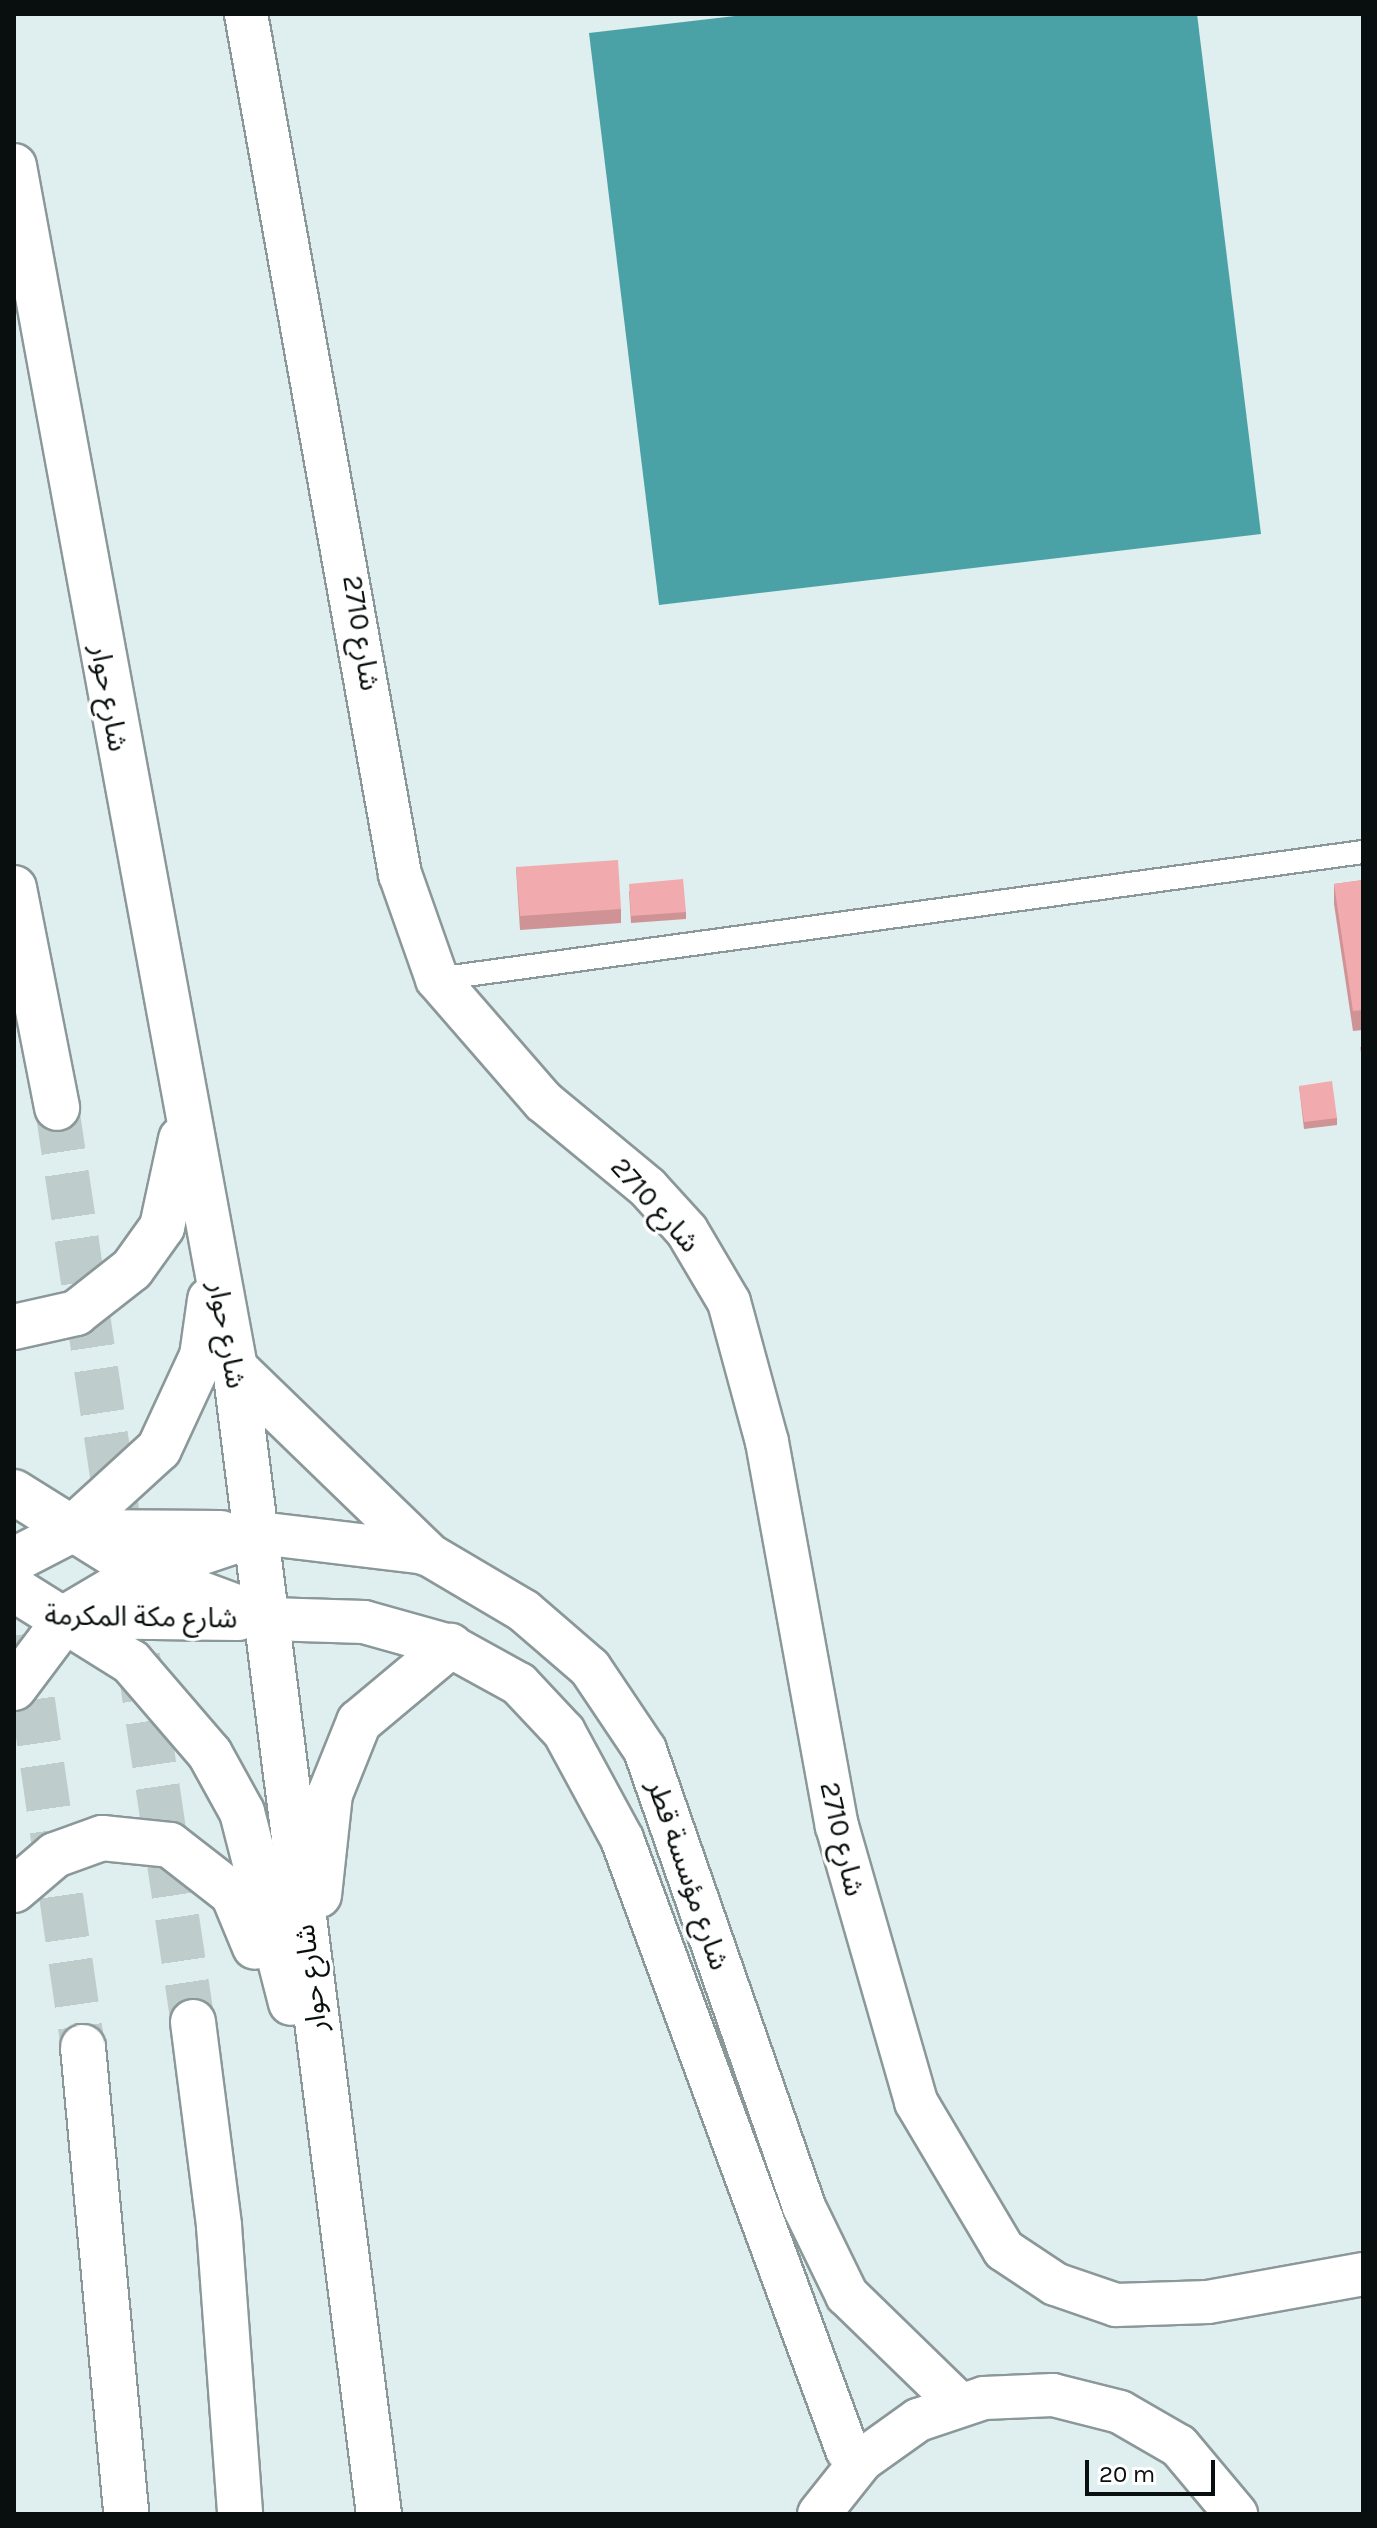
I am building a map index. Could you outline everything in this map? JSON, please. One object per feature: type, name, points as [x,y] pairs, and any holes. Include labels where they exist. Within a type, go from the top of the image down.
[{"type":"main road","name":"شارع حوار","points":[[14,166],[185,1120],[235,1368],[259,1533],[333,2168],[379,2514]]},
{"type":"main road","points":[[14,888],[57,1108]]},
{"type":"main road","points":[[14,1327],[76,1313],[132,1269],[162,1227],[185,1120]]},
{"type":"main road","points":[[14,1560],[68,1532],[159,1449],[202,1356],[214,1266]]},
{"type":"main road","points":[[235,1368],[426,1553]]},
{"type":"main road","points":[[14,1492],[68,1532],[142,1572],[269,1619]]},
{"type":"main road","points":[[14,1534],[259,1533]]},
{"type":"main road","points":[[14,1688],[68,1616],[142,1572],[259,1533]]},
{"type":"main road","points":[[14,1589],[68,1616],[131,1662],[175,1707],[242,1812],[333,2168]]},
{"type":"main road","name":"شارع مكة المكرمة","points":[[14,1616],[269,1619]]},
{"type":"main road","points":[[311,1973],[330,1794],[359,1722],[450,1646]]},
{"type":"main road","points":[[14,1890],[55,1855],[102,1838],[170,1845],[233,1894],[333,2168]]},
{"type":"main road","points":[[193,2022],[219,2226],[266,2514]]},
{"type":"main road","points":[[83,2047],[126,2514]]},
{"type":"main road","points":[[219,2226],[240,2514]]},
{"type":"street","name":"شارع 2710","points":[[246,14],[400,874],[437,979],[543,1101],[667,1210],[729,1302],[750,1362],[820,1742],[867,1944],[916,2102],[1004,2250],[1055,2284],[1116,2305],[1208,2302],[1363,2274]]},
{"type":"street","name":"شارع مؤسسة قطر","points":[[259,1533],[426,1553],[524,1611],[590,1668],[645,1750],[804,2207],[847,2295],[954,2399]]},
{"type":"street","name":"شارع مؤسسة قطر","points":[[269,1619],[364,1622],[450,1646],[519,1684],[564,1732],[622,1839],[847,2450]]},
{"type":"street","points":[[819,2514],[862,2460],[918,2420],[984,2398],[1053,2395],[1120,2412],[1179,2446],[1236,2514]]},
{"type":"lane","points":[[437,979],[1363,852]]},
{"type":"water","points":[[752,14],[1197,14],[1261,534],[659,605],[589,33]]},
{"type":"building","points":[[618,860],[621,909],[520,916],[516,867]]},
{"type":"building","points":[[683,879],[686,912],[631,916],[629,884]]},
{"type":"building","points":[[1363,880],[1363,1010],[1353,1011],[1334,884]]},
{"type":"building","points":[[1332,1081],[1337,1118],[1304,1122],[1299,1086]]},
{"type":"tunnel","points":[[57,1108],[119,1525]]},
{"type":"tunnel","points":[[14,1569],[83,2047]]},
{"type":"tunnel","points":[[138,1656],[193,2022]]}]
